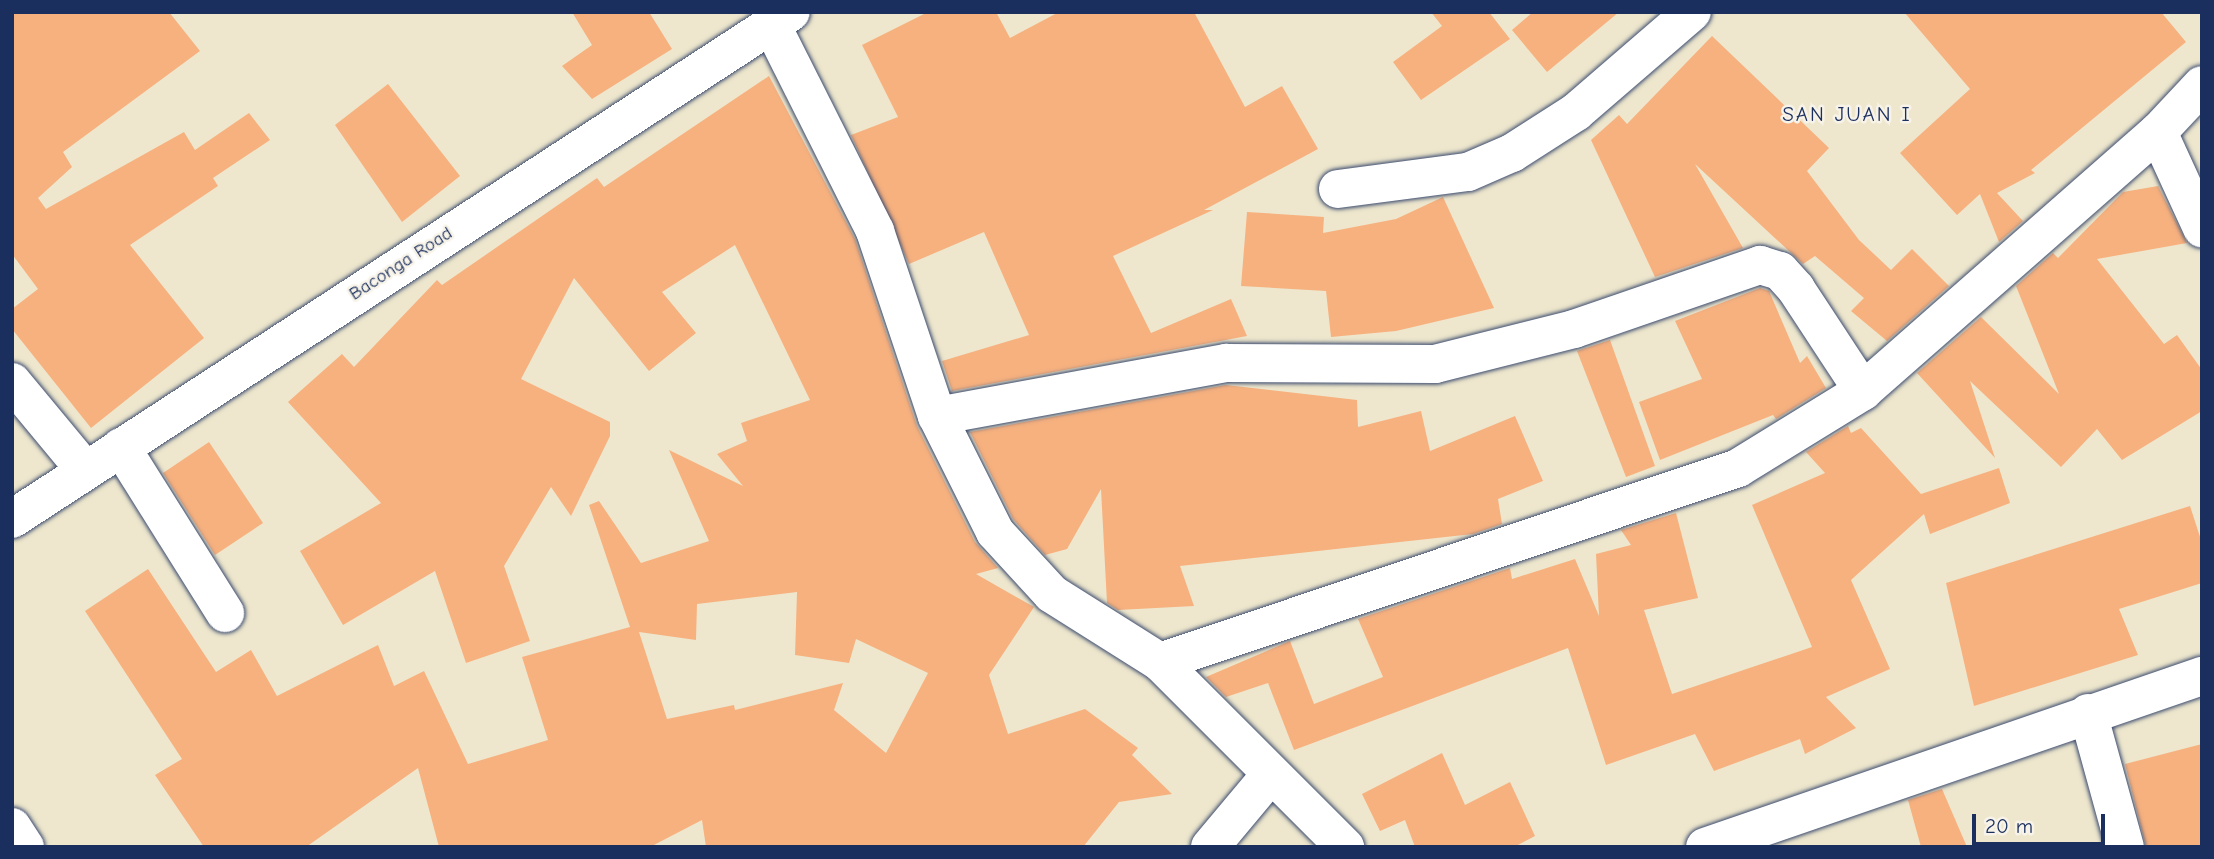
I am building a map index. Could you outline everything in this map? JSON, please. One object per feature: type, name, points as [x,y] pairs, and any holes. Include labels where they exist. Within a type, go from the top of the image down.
[{"type":"street","points":[[1338,189],[1468,172],[1512,153],[1576,112],[1692,12]]},
{"type":"street","points":[[781,18],[875,231],[937,416],[995,532],[1025,568],[1081,614],[1160,662],[1345,847]]},
{"type":"street","name":"Baconga Road","points":[[12,519],[781,18]]},
{"type":"street","points":[[1160,662],[1738,468],[1863,390],[2158,132],[2202,85]]},
{"type":"street","points":[[2158,132],[2202,228]]},
{"type":"street","points":[[937,416],[1226,363],[1435,364],[1574,330],[1760,265],[1780,271],[1796,289],[1863,390]]},
{"type":"street","points":[[12,382],[85,470]]},
{"type":"street","points":[[121,447],[225,613]]},
{"type":"street","points":[[1705,847],[2088,713],[2202,676]]},
{"type":"street","points":[[2088,713],[2125,847]]},
{"type":"street","points":[[1210,847],[1271,774]]},
{"type":"street","points":[[12,827],[25,847]]},
{"type":"building","points":[[12,12],[169,12],[200,51],[63,152],[72,167],[38,198],[46,209],[184,132],[195,150],[249,113],[270,140],[213,178],[218,186],[130,245],[204,338],[91,428],[12,329],[12,309],[38,289],[12,254]]},
{"type":"building","points":[[572,12],[649,12],[672,49],[592,99],[562,66],[592,45]]},
{"type":"building","points":[[928,12],[996,12],[1010,38],[1059,12],[1194,12],[1245,107],[1282,86],[1318,149],[1204,210],[1213,210],[1113,256],[1151,333],[1231,299],[1247,336],[952,391],[942,361],[1029,335],[984,232],[909,264],[851,135],[898,117],[862,45]]},
{"type":"building","points":[[1431,12],[1489,12],[1510,39],[1421,100],[1393,62],[1442,26]]},
{"type":"building","points":[[1533,12],[1619,12],[1547,72],[1512,30]]},
{"type":"building","points":[[1904,12],[2161,12],[2186,42],[2031,170],[2035,173],[1997,193],[2023,221],[1999,242],[1980,194],[1957,215],[1900,153],[1970,89]]},
{"type":"building","points":[[1712,36],[1829,148],[1807,171],[1859,240],[1891,270],[1912,249],[1949,286],[1887,341],[1851,311],[1864,298],[1815,256],[1803,264],[1695,164],[1743,248],[1655,277],[1591,140],[1619,115],[1627,124]]},
{"type":"building","points":[[769,76],[855,239],[917,426],[975,542],[998,568],[976,574],[1034,607],[989,675],[1008,734],[1085,709],[1138,748],[1132,755],[1172,794],[1119,802],[1083,847],[706,847],[702,820],[650,847],[439,847],[418,768],[306,847],[204,847],[155,775],[182,759],[85,611],[148,569],[216,672],[251,650],[277,696],[378,645],[394,686],[424,671],[468,764],[548,740],[522,657],[630,627],[589,505],[599,501],[641,563],[709,541],[669,450],[743,486],[717,454],[747,441],[741,423],[810,400],[735,245],[662,292],[696,333],[649,371],[574,278],[521,379],[610,422],[610,436],[571,516],[551,487],[504,566],[530,641],[466,663],[435,571],[343,625],[300,551],[381,503],[288,402],[342,354],[354,367],[437,280],[442,285],[597,178],[604,187]],"holes":[[[797,592],[795,655],[849,663],[856,639],[928,673],[886,753],[834,710],[843,683],[735,710],[734,705],[667,719],[639,632],[696,640],[697,604]]]},
{"type":"building","points":[[388,84],[460,176],[402,222],[335,125]]},
{"type":"building","points":[[2158,186],[2187,243],[2097,259],[2164,344],[2177,335],[2202,370],[2202,411],[2122,460],[2097,429],[2061,467],[1970,381],[1995,458],[1917,373],[1981,317],[2059,394],[2016,286],[2053,253],[2058,258],[2123,192]]},
{"type":"building","points":[[1443,197],[1494,308],[1396,331],[1331,337],[1326,291],[1241,286],[1247,212],[1324,217],[1323,233],[1396,219]]},
{"type":"building","points":[[1760,288],[1769,291],[1800,363],[1807,356],[1826,388],[1776,419],[1773,415],[1660,460],[1639,402],[1702,379],[1675,321]]},
{"type":"building","points":[[1610,340],[1655,466],[1626,477],[1577,351]]},
{"type":"building","points":[[1226,385],[1357,400],[1358,427],[1421,411],[1430,451],[1515,416],[1543,481],[1498,499],[1502,524],[1473,534],[1180,566],[1194,606],[1118,610],[1107,603],[1101,489],[1067,549],[1045,555],[1013,519],[970,432]]},
{"type":"building","points":[[1848,426],[1851,433],[1861,428],[1921,494],[1999,468],[2010,503],[1930,534],[1924,514],[1851,580],[1890,669],[1826,697],[1856,728],[1805,754],[1800,739],[1714,771],[1695,734],[1606,765],[1568,648],[1294,750],[1268,683],[1226,697],[1206,677],[1290,641],[1314,704],[1383,677],[1358,619],[1510,568],[1512,579],[1575,559],[1599,616],[1596,554],[1631,545],[1621,530],[1676,513],[1698,598],[1644,610],[1672,694],[1812,647],[1752,505],[1825,473],[1806,452]]},
{"type":"building","points":[[209,442],[263,523],[215,555],[163,473]]},
{"type":"building","points":[[2190,506],[2202,543],[2202,583],[2119,609],[2138,655],[1974,706],[1946,583]]},
{"type":"building","points":[[2202,744],[2202,847],[2146,847],[2125,764]]},
{"type":"building","points":[[1442,753],[1465,805],[1510,782],[1535,836],[1514,847],[1415,847],[1405,820],[1380,831],[1362,794]]},
{"type":"building","points":[[1942,789],[1967,847],[1921,847],[1908,800]]},
{"type":"district","name":"SAN JUAN I","points":[[1847,114]]}]
